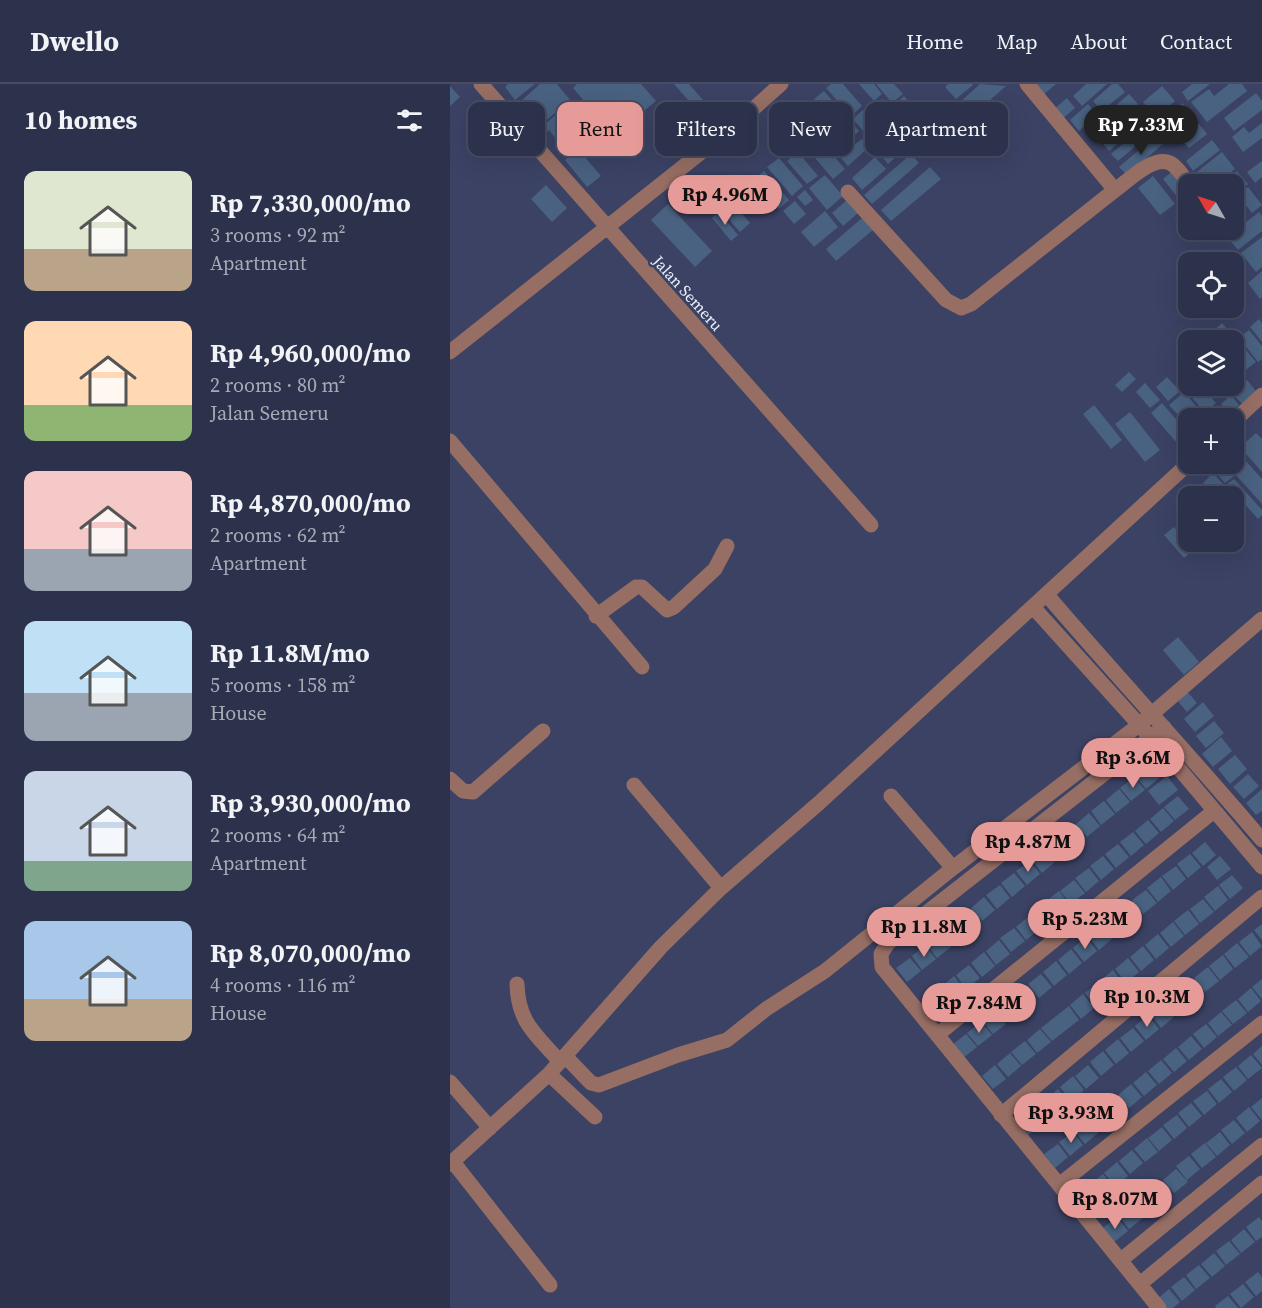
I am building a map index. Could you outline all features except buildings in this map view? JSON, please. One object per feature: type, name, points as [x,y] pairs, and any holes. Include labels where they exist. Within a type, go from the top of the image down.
[{"type":"street","name":"Jalan Semeru","points":[[480,84],[870,525]]},
{"type":"street","points":[[450,352],[613,235],[781,84]]},
{"type":"street","points":[[1027,84],[1115,190]]},
{"type":"street","points":[[848,192],[946,300],[961,308],[971,304],[1150,165],[1163,161],[1173,165],[1181,174]]},
{"type":"street","points":[[1244,413],[1260,401]]},
{"type":"street","points":[[450,441],[596,616],[642,667]]},
{"type":"street","points":[[550,1285],[452,1163],[558,1064],[661,947],[721,888],[827,795],[1178,473]]},
{"type":"street","points":[[596,616],[636,587],[642,587],[667,610],[674,607],[715,569],[727,546]]},
{"type":"street","points":[[1047,595],[1079,632],[1139,725],[1262,867]]},
{"type":"street","points":[[1033,607],[1121,694],[1152,715],[1164,727],[1262,840]]},
{"type":"street","points":[[558,1064],[591,1083],[599,1084],[727,1040],[766,1010],[825,971],[953,868],[1152,715],[1262,619]]},
{"type":"street","points":[[1067,643],[1079,632]]},
{"type":"street","points":[[1159,1308],[882,967],[881,954],[888,943],[1164,727]]},
{"type":"street","points":[[450,779],[463,791],[473,792],[543,731]]},
{"type":"street","points":[[634,785],[721,888]]},
{"type":"street","points":[[891,796],[953,868]]},
{"type":"street","points":[[937,1035],[1214,811]]},
{"type":"street","points":[[1000,1115],[1262,897]]},
{"type":"street","points":[[517,984],[521,1015],[595,1117]]},
{"type":"street","points":[[1059,1185],[1262,1023]]},
{"type":"street","points":[[450,1082],[490,1128]]},
{"type":"street","points":[[1121,1260],[1261,1147]]},
{"type":"street","points":[[1140,1284],[1262,1183]]}]
